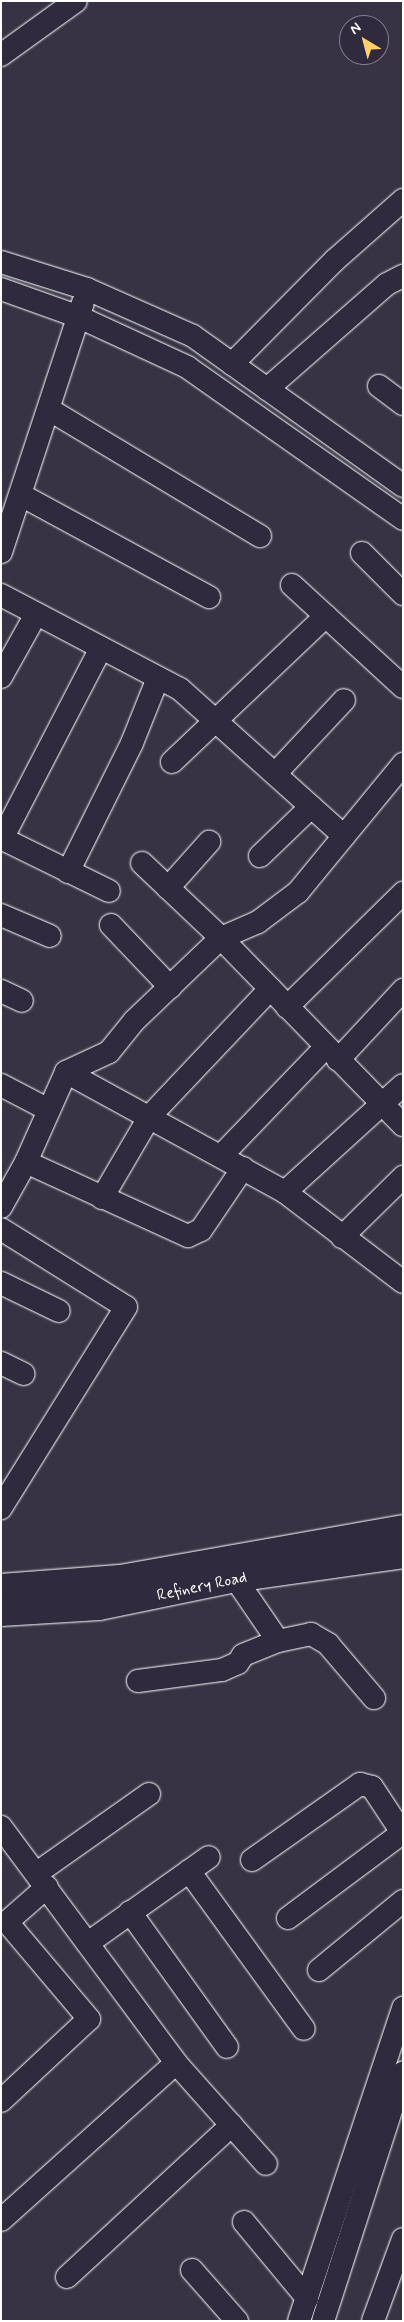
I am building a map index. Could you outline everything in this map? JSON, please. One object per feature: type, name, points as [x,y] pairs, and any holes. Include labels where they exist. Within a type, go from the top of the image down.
[{"type":"main road","name":"Refinery Road","points":[[1,1588],[120,1579],[403,1529]]},
{"type":"main road","name":"Refinery Road","points":[[1,1612],[99,1606],[235,1578],[403,1554]]},
{"type":"street","points":[[1,55],[76,1]]},
{"type":"street","points":[[232,364],[335,260],[403,200]]},
{"type":"street","points":[[1,262],[87,289],[193,336],[403,486]]},
{"type":"street","points":[[267,389],[387,284],[403,276]]},
{"type":"street","points":[[1,289],[79,317],[187,367],[403,519]]},
{"type":"street","points":[[1,552],[50,410],[87,289]]},
{"type":"street","points":[[379,386],[403,404]]},
{"type":"street","points":[[50,410],[260,536]]},
{"type":"street","points":[[293,441],[310,420]]},
{"type":"street","points":[[21,495],[209,597]]},
{"type":"street","points":[[362,553],[403,594]]},
{"type":"street","points":[[292,585],[403,687]]},
{"type":"street","points":[[1,596],[180,689],[344,836]]},
{"type":"street","points":[[1,677],[36,614]]},
{"type":"street","points":[[172,762],[326,616]]},
{"type":"street","points":[[101,648],[2,838],[109,892]]},
{"type":"street","points":[[68,872],[132,743],[158,678]]},
{"type":"street","points":[[275,774],[344,700]]},
{"type":"street","points":[[1,1207],[14,1171],[49,1110],[66,1072],[109,1052],[134,1021],[221,938],[258,922],[298,892],[403,764]]},
{"type":"street","points":[[260,856],[311,807]]},
{"type":"street","points":[[168,888],[209,842]]},
{"type":"street","points":[[142,863],[221,938],[403,1125]]},
{"type":"street","points":[[287,1007],[403,893]]},
{"type":"street","points":[[1,915],[50,936]]},
{"type":"street","points":[[111,925],[170,986]]},
{"type":"street","points":[[102,1198],[150,1116],[270,989]]},
{"type":"street","points":[[221,1156],[403,990]]},
{"type":"street","points":[[1,991],[22,1001]]},
{"type":"street","points":[[66,1072],[150,1116],[285,1192],[403,1282]]},
{"type":"street","points":[[1,1085],[49,1110]]},
{"type":"street","points":[[285,1192],[403,1085]]},
{"type":"street","points":[[14,1171],[102,1198],[188,1236],[201,1230],[243,1168]]},
{"type":"street","points":[[342,1237],[403,1177]]},
{"type":"street","points":[[1,1229],[126,1307],[1,1508]]},
{"type":"street","points":[[1,1283],[60,1311]]},
{"type":"street","points":[[1,1363],[24,1374]]},
{"type":"street","points":[[235,1578],[278,1641]]},
{"type":"street","points":[[138,1681],[222,1670],[238,1662],[243,1655],[278,1641],[310,1634],[328,1644],[374,1698]]},
{"type":"street","points":[[252,1860],[360,1784],[372,1787],[403,1833],[288,1918]]},
{"type":"street","points":[[1,2100],[89,2019],[7,1922],[42,1880],[149,1794]]},
{"type":"street","points":[[1,1827],[176,2063],[266,2164]]},
{"type":"street","points":[[88,1943],[209,1857]]},
{"type":"street","points":[[189,1871],[304,2029]]},
{"type":"street","points":[[318,1970],[403,1902]]},
{"type":"street","points":[[130,1912],[227,2047]]},
{"type":"street","points":[[299,2321],[396,2055],[403,2008]]},
{"type":"street","points":[[1,2220],[176,2063]]},
{"type":"street","points":[[323,2321],[403,2073]]},
{"type":"street","points":[[67,2277],[232,2126]]},
{"type":"street","points":[[244,2222],[306,2298]]},
{"type":"street","points":[[374,2321],[397,2274],[403,2239]]},
{"type":"street","points":[[192,2270],[237,2321]]}]
